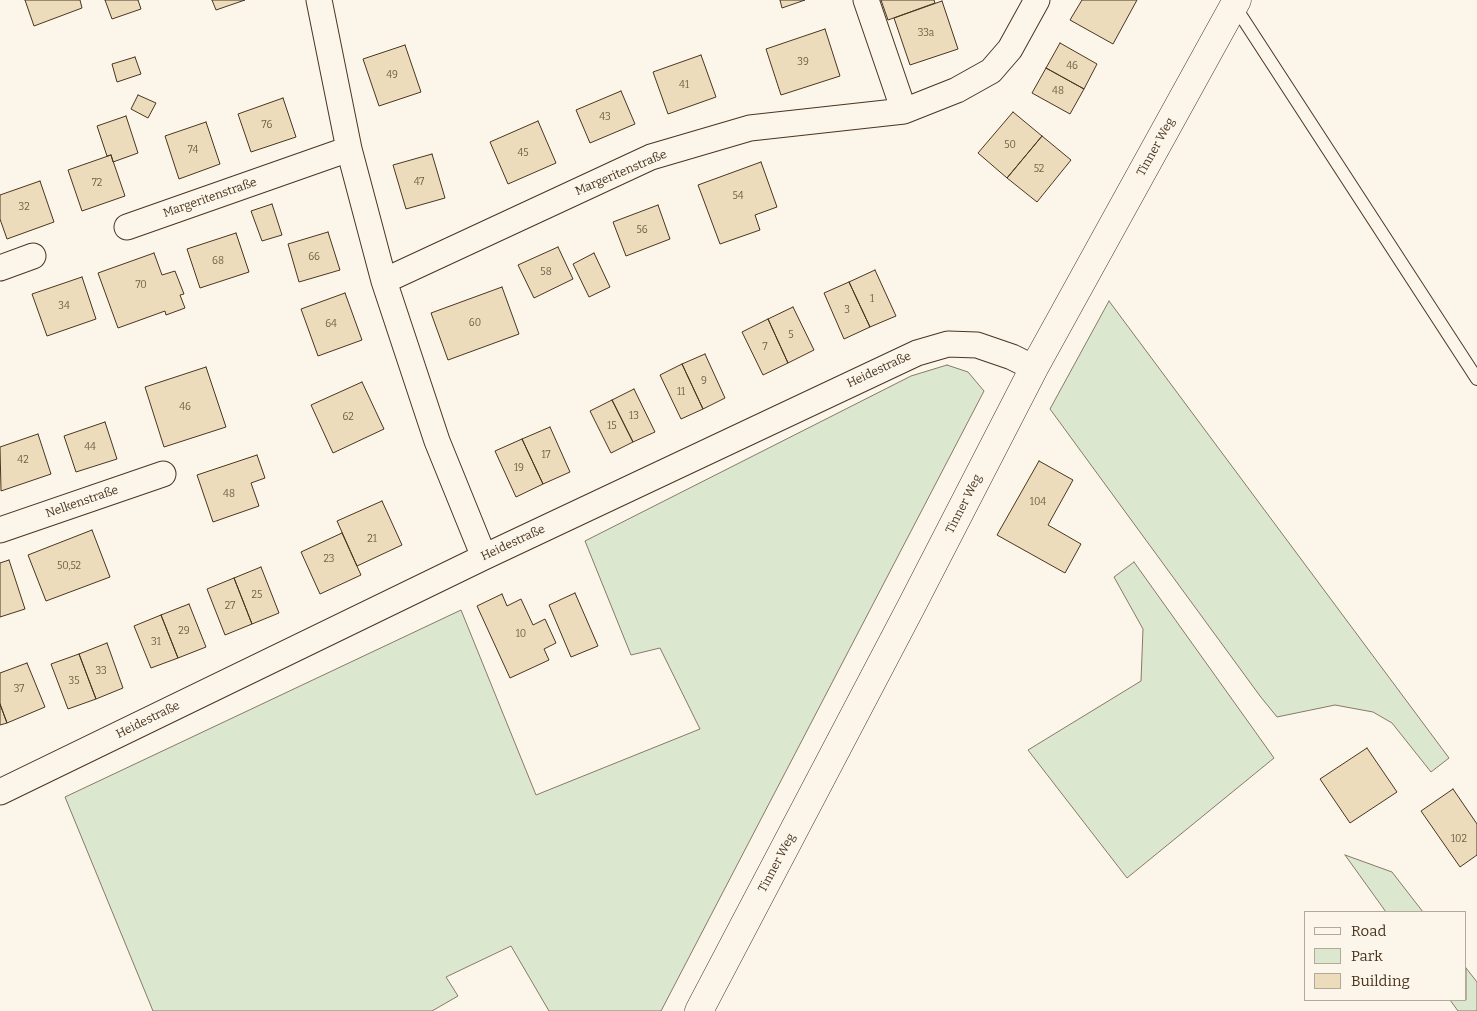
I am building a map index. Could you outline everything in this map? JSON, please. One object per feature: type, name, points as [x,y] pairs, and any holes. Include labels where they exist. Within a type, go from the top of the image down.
[{"type":"street","points":[[319,0],[349,149],[384,281],[437,441],[484,557]]},
{"type":"street","points":[[866,0],[904,111]]},
{"type":"street","name":"Margeritenstraße","points":[[384,281],[651,157],[750,128],[904,111],[958,90],[991,71],[1010,48],[1037,0]]},
{"type":"street","name":"Tinner Weg","points":[[699,1011],[1034,368],[1236,2]]},
{"type":"street","name":"Margeritenstraße","points":[[127,227],[349,149]]},
{"type":"street","points":[[0,268],[33,256]]},
{"type":"street","name":"Heidestraße","points":[[0,792],[484,557],[917,352],[948,344],[977,345],[1012,357],[1034,368]]},
{"type":"street","name":"Nelkenstraße","points":[[0,530],[163,474]]},
{"type":"lane","points":[[1236,2],[1477,379]]},
{"type":"green space","points":[[1109,301],[1449,758],[1431,772],[1392,723],[1373,712],[1335,705],[1277,717],[1050,409]]},
{"type":"green space","points":[[947,365],[968,372],[984,391],[661,1011],[549,1011],[511,946],[446,977],[458,996],[432,1011],[153,1011],[65,797],[461,610],[536,795],[700,729],[660,648],[631,655],[585,541],[911,376]]},
{"type":"green space","points":[[1134,562],[1274,758],[1127,878],[1028,750],[1141,681],[1143,629],[1114,577]]},
{"type":"green space","points":[[1345,855],[1392,872],[1422,911],[1385,911]]},
{"type":"green space","points":[[1467,969],[1477,982],[1477,1011],[1458,1011],[1451,1001],[1467,1001]]},
{"type":"building","points":[[25,0],[80,0],[82,8],[34,26]]},
{"type":"building","points":[[105,0],[138,0],[141,9],[112,19]]},
{"type":"building","points":[[212,0],[245,0],[216,10]]},
{"type":"building","points":[[780,0],[805,0],[782,8]]},
{"type":"building","points":[[881,0],[934,0],[935,3],[888,20]]},
{"type":"building","points":[[1082,0],[1137,0],[1113,44],[1070,20]]},
{"type":"building","points":[[942,1],[958,49],[910,65],[894,18]]},
{"type":"building","points":[[825,29],[840,76],[781,95],[766,49]]},
{"type":"building","points":[[1060,43],[1097,64],[1084,89],[1046,68]]},
{"type":"building","points":[[405,45],[421,92],[379,106],[363,59]]},
{"type":"building","points":[[701,55],[716,97],[668,114],[653,72]]},
{"type":"building","points":[[135,57],[141,74],[117,82],[112,64]]},
{"type":"building","points":[[1046,68],[1084,89],[1070,114],[1032,93]]},
{"type":"building","points":[[621,91],[635,124],[590,143],[576,110]]},
{"type":"building","points":[[138,95],[156,103],[148,118],[131,109]]},
{"type":"building","points":[[283,98],[296,137],[251,152],[238,114]]},
{"type":"building","points":[[1013,112],[1042,136],[1007,178],[978,153]]},
{"type":"building","points":[[126,116],[138,153],[113,162],[111,155],[107,156],[97,126]]},
{"type":"building","points":[[538,121],[556,163],[508,184],[490,142]]},
{"type":"building","points":[[206,122],[220,164],[179,179],[165,136]]},
{"type":"building","points":[[1042,136],[1071,160],[1037,202],[1007,178]]},
{"type":"building","points":[[432,154],[445,198],[406,209],[393,165]]},
{"type":"building","points":[[111,155],[125,196],[82,211],[68,170]]},
{"type":"building","points":[[761,162],[777,207],[755,215],[760,230],[720,244],[698,185]]},
{"type":"building","points":[[40,181],[54,222],[7,239],[0,219],[0,195]]},
{"type":"building","points":[[272,204],[282,235],[262,241],[251,211]]},
{"type":"building","points":[[658,205],[670,239],[626,256],[613,222]]},
{"type":"building","points":[[328,232],[340,270],[299,282],[288,244]]},
{"type":"building","points":[[236,233],[249,272],[200,288],[187,249]]},
{"type":"building","points":[[558,247],[573,279],[534,298],[518,265]]},
{"type":"building","points":[[154,253],[162,275],[175,271],[184,294],[180,295],[185,308],[166,315],[165,311],[118,328],[98,273]]},
{"type":"building","points":[[594,253],[610,287],[589,297],[573,264]]},
{"type":"building","points":[[875,270],[896,316],[870,327],[849,282]]},
{"type":"building","points":[[82,277],[96,319],[47,336],[32,294]]},
{"type":"building","points":[[849,282],[870,327],[844,339],[824,293]]},
{"type":"building","points":[[502,287],[519,334],[448,360],[431,313]]},
{"type":"building","points":[[345,293],[362,340],[318,356],[301,309]]},
{"type":"building","points":[[793,307],[814,350],[788,363],[768,319]]},
{"type":"building","points":[[768,319],[788,363],[763,375],[742,332]]},
{"type":"building","points":[[705,354],[725,398],[703,409],[682,364]]},
{"type":"building","points":[[682,364],[703,409],[681,419],[660,375]]},
{"type":"building","points":[[206,367],[226,427],[164,447],[145,387]]},
{"type":"building","points":[[362,382],[384,429],[333,453],[311,405]]},
{"type":"building","points":[[634,389],[655,432],[633,442],[612,400]]},
{"type":"building","points":[[612,400],[633,442],[611,453],[590,411]]},
{"type":"building","points":[[105,422],[117,459],[76,472],[64,436]]},
{"type":"building","points":[[550,427],[570,472],[543,484],[522,439]]},
{"type":"building","points":[[38,434],[51,474],[1,491],[0,447]]},
{"type":"building","points":[[522,439],[543,484],[516,497],[495,451]]},
{"type":"building","points":[[257,455],[265,478],[251,483],[259,506],[213,522],[197,475]]},
{"type":"building","points":[[1039,461],[1073,480],[1048,525],[1081,544],[1065,573],[997,535]]},
{"type":"building","points":[[382,501],[402,545],[357,566],[337,521]]},
{"type":"building","points":[[92,530],[110,577],[46,601],[28,555]]},
{"type":"building","points":[[342,533],[361,575],[320,594],[301,552]]},
{"type":"building","points":[[9,560],[25,609],[0,617],[0,563]]},
{"type":"building","points":[[261,567],[279,613],[252,624],[234,578]]},
{"type":"building","points":[[234,578],[252,624],[225,635],[207,589]]},
{"type":"building","points":[[575,593],[598,646],[571,657],[549,605]]},
{"type":"building","points":[[502,594],[507,606],[521,599],[533,625],[545,619],[556,643],[544,649],[549,660],[510,678],[477,606]]},
{"type":"building","points":[[189,604],[206,647],[178,658],[161,615]]},
{"type":"building","points":[[161,615],[178,658],[151,668],[134,626]]},
{"type":"building","points":[[107,643],[123,688],[96,699],[79,654]]},
{"type":"building","points":[[79,654],[96,699],[68,709],[51,664]]},
{"type":"building","points":[[27,663],[45,707],[7,723],[0,704],[0,673]]},
{"type":"building","points":[[0,704],[7,723],[0,725]]},
{"type":"building","points":[[1367,748],[1397,792],[1350,823],[1320,779]]},
{"type":"building","points":[[1453,789],[1477,824],[1477,855],[1460,867],[1421,811]]}]
